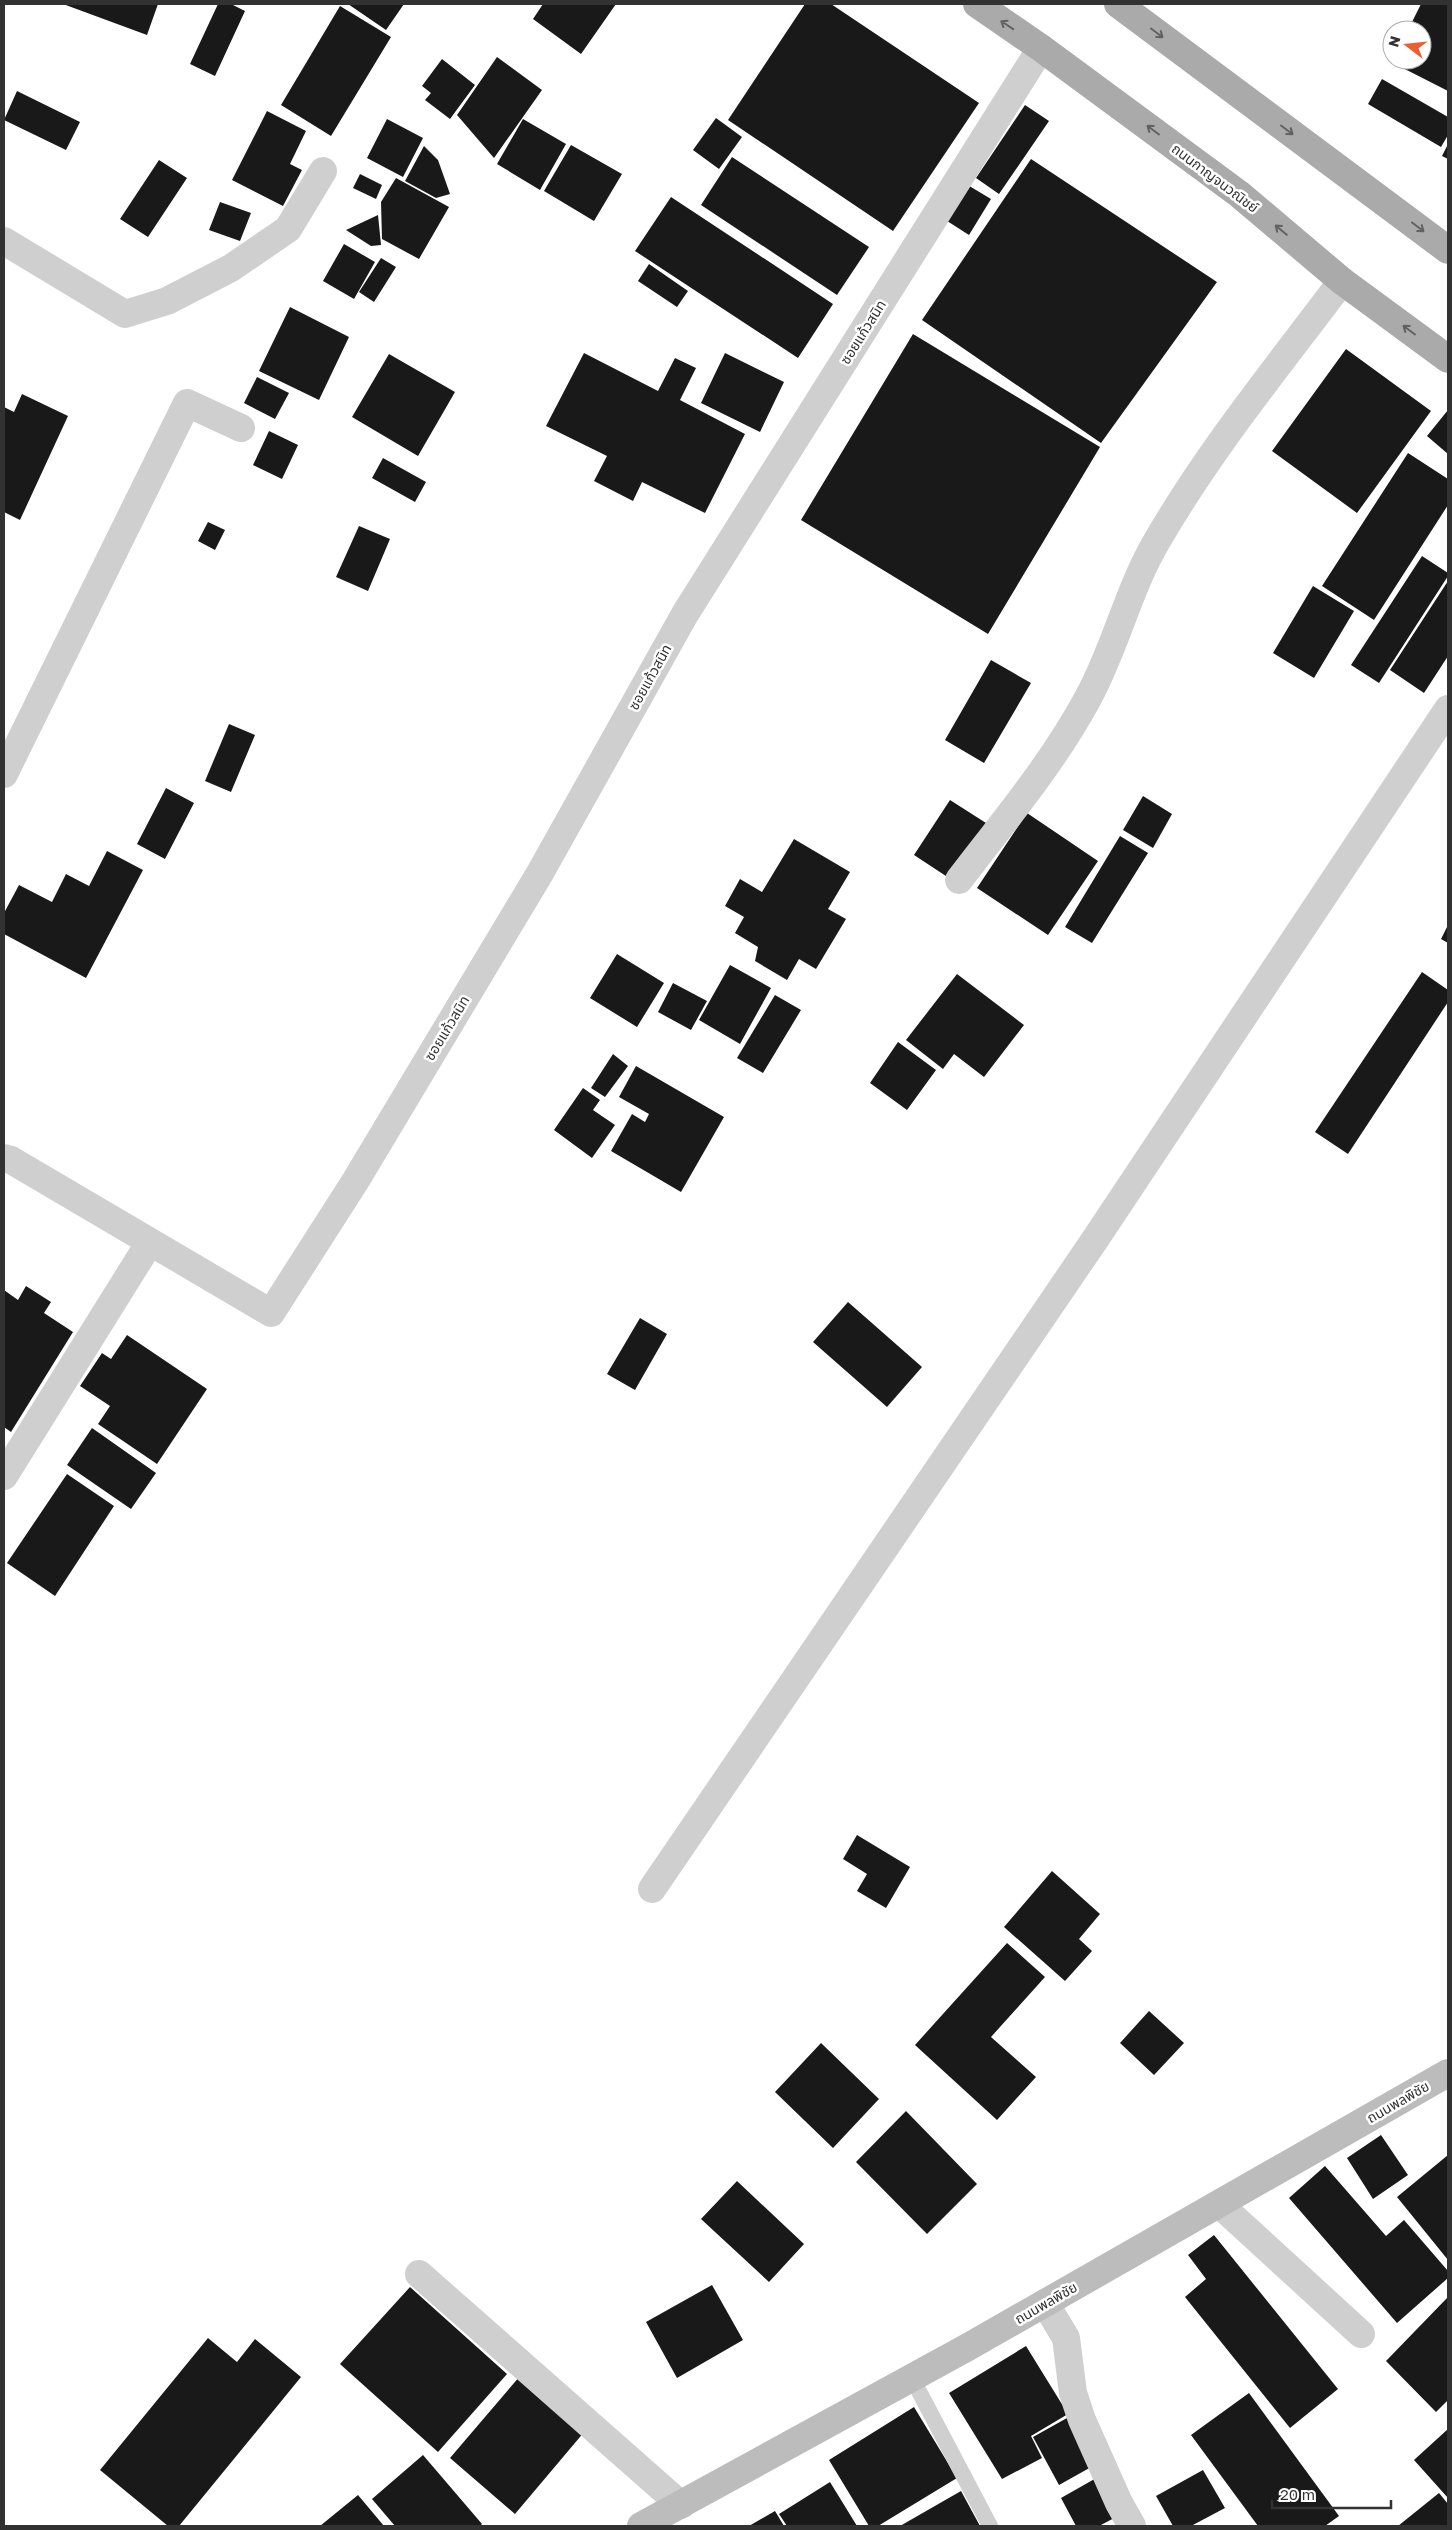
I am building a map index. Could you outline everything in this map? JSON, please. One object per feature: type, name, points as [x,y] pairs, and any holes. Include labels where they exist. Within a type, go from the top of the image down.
[{"type":"main road","name":"ถนนกาญจนวณิชย์","points":[[976,4],[1042,48],[1239,194],[1342,281],[1448,359]]},
{"type":"main road","points":[[1118,4],[1447,246]]},
{"type":"street","name":"ซอยแก้วสนิท","points":[[150,1242],[271,1314],[356,1180],[540,873],[685,614],[1042,48]]},
{"type":"street","points":[[4,241],[125,314],[167,301],[230,268],[288,229],[323,171]]},
{"type":"street","points":[[959,880],[1067,736],[1089,696],[1143,567],[1157,540],[1213,452],[1342,281]]},
{"type":"street","points":[[4,774],[187,403],[241,428]]},
{"type":"street","points":[[652,1889],[1094,1241],[1448,709]]},
{"type":"street","points":[[4,1476],[150,1242],[7,1158]]},
{"type":"street","name":"ถนนพลพิชัย","points":[[662,2518],[1045,2303],[1448,2073]]},
{"type":"street","points":[[1219,2204],[1361,2334]]},
{"type":"street","points":[[420,2274],[662,2518]]},
{"type":"street","points":[[1045,2303],[1066,2338],[1073,2393],[1082,2420],[1119,2503],[1132,2526]]},
{"type":"lane","points":[[912,2378],[990,2526]]},
{"type":"building","points":[[63,4],[158,4],[147,35]]},
{"type":"building","points":[[218,4],[231,4],[245,11],[215,76],[190,64]]},
{"type":"building","points":[[348,4],[404,4],[386,30]]},
{"type":"building","points":[[543,4],[616,4],[581,54],[533,19]]},
{"type":"building","points":[[805,4],[831,4],[979,103],[893,231],[728,120]]},
{"type":"building","points":[[1421,4],[1448,4],[1448,91],[1407,70],[1432,70],[1432,20],[1413,20]]},
{"type":"building","points":[[340,6],[391,37],[331,136],[281,105]]},
{"type":"building","points":[[497,57],[542,90],[494,158],[457,115]]},
{"type":"building","points":[[442,59],[475,85],[450,119],[425,100],[431,93],[422,86]]},
{"type":"building","points":[[1382,79],[1448,117],[1448,135],[1441,147],[1368,104]]},
{"type":"building","points":[[17,91],[80,122],[66,150],[4,120]]},
{"type":"building","points":[[1025,105],[1049,121],[999,194],[976,178]]},
{"type":"building","points":[[267,111],[306,131],[290,164],[302,170],[283,206],[232,180]]},
{"type":"building","points":[[716,118],[742,137],[719,169],[693,150]]},
{"type":"building","points":[[387,119],[423,138],[403,177],[367,158]]},
{"type":"building","points":[[523,119],[566,144],[540,190],[497,164]]},
{"type":"building","points":[[1448,144],[1448,159],[1442,156]]},
{"type":"building","points":[[571,145],[622,174],[594,221],[544,191]]},
{"type":"building","points":[[424,146],[438,160],[450,194],[436,198],[405,181]]},
{"type":"building","points":[[732,157],[869,247],[837,295],[701,205]]},
{"type":"building","points":[[1031,159],[1217,282],[1101,443],[922,320]]},
{"type":"building","points":[[159,160],[187,178],[148,237],[120,219]]},
{"type":"building","points":[[360,174],[382,185],[376,199],[353,188]]},
{"type":"building","points":[[396,178],[449,207],[419,259],[382,239],[381,202]]},
{"type":"building","points":[[966,184],[991,199],[969,235],[944,219]]},
{"type":"building","points":[[671,197],[833,304],[798,358],[635,251]]},
{"type":"building","points":[[220,202],[251,213],[240,241],[209,230]]},
{"type":"building","points":[[378,215],[381,245],[371,246],[346,230]]},
{"type":"building","points":[[344,244],[375,262],[354,299],[323,281]]},
{"type":"building","points":[[381,258],[396,267],[374,302],[359,292]]},
{"type":"building","points":[[649,264],[688,291],[677,307],[638,281]]},
{"type":"building","points":[[290,307],[349,337],[319,400],[259,371]]},
{"type":"building","points":[[913,334],[1100,447],[988,634],[801,520]]},
{"type":"building","points":[[1346,349],[1431,411],[1357,513],[1272,451]]},
{"type":"building","points":[[584,353],[658,391],[675,358],[696,368],[680,400],[745,434],[705,513],[642,482],[633,501],[594,481],[607,456],[546,426]]},
{"type":"building","points":[[725,353],[784,382],[760,432],[701,403]]},
{"type":"building","points":[[389,354],[455,392],[418,456],[352,417]]},
{"type":"building","points":[[257,377],[289,393],[275,419],[244,403]]},
{"type":"building","points":[[22,394],[68,416],[20,520],[4,512],[4,407],[14,412]]},
{"type":"building","points":[[1448,410],[1448,454],[1427,436]]},
{"type":"building","points":[[269,431],[298,445],[282,479],[253,465]]},
{"type":"building","points":[[1408,453],[1448,479],[1448,505],[1374,620],[1322,586]]},
{"type":"building","points":[[383,458],[426,482],[415,502],[372,478]]},
{"type":"building","points":[[208,522],[225,530],[215,550],[198,541]]},
{"type":"building","points":[[359,526],[390,539],[368,591],[336,577]]},
{"type":"building","points":[[1422,556],[1448,573],[1448,576],[1379,683],[1351,665]]},
{"type":"building","points":[[1448,581],[1448,656],[1424,693],[1390,670]]},
{"type":"building","points":[[1313,586],[1354,611],[1314,678],[1273,653]]},
{"type":"building","points":[[991,660],[1031,683],[984,763],[945,740]]},
{"type":"building","points":[[229,724],[255,735],[231,792],[205,781]]},
{"type":"building","points":[[166,788],[194,803],[165,859],[137,844]]},
{"type":"building","points":[[1143,796],[1172,814],[1153,848],[1123,830]]},
{"type":"building","points":[[950,800],[986,823],[949,878],[914,855]]},
{"type":"building","points":[[1027,813],[1098,861],[1048,935],[977,888]]},
{"type":"building","points":[[1120,836],[1148,853],[1092,943],[1065,927]]},
{"type":"building","points":[[794,839],[850,872],[828,909],[846,919],[816,969],[799,959],[787,980],[755,961],[758,947],[735,933],[744,917],[725,906],[740,879],[762,892]]},
{"type":"building","points":[[107,851],[143,870],[86,978],[4,934],[4,913],[19,885],[52,902],[66,874],[89,886]]},
{"type":"building","points":[[1448,925],[1448,943],[1441,939]]},
{"type":"building","points":[[617,954],[664,983],[637,1027],[590,998]]},
{"type":"building","points":[[730,965],[771,988],[740,1044],[699,1020]]},
{"type":"building","points":[[1422,972],[1448,990],[1448,1002],[1348,1154],[1315,1132]]},
{"type":"building","points":[[957,974],[1024,1025],[984,1077],[954,1054],[943,1069],[906,1040]]},
{"type":"building","points":[[673,983],[707,1001],[691,1030],[658,1012]]},
{"type":"building","points":[[775,995],[801,1010],[763,1073],[737,1058]]},
{"type":"building","points":[[898,1042],[936,1070],[907,1110],[870,1083]]},
{"type":"building","points":[[613,1054],[628,1066],[605,1097],[591,1088]]},
{"type":"building","points":[[636,1066],[724,1117],[681,1192],[611,1151],[632,1114],[645,1122],[649,1114],[619,1097]]},
{"type":"building","points":[[583,1088],[600,1100],[593,1110],[615,1125],[592,1158],[554,1130]]},
{"type":"building","points":[[26,1286],[51,1302],[44,1313],[73,1332],[11,1432],[4,1427],[4,1290],[18,1300]]},
{"type":"building","points":[[848,1302],[922,1367],[887,1407],[813,1342]]},
{"type":"building","points":[[640,1318],[667,1334],[635,1390],[607,1374]]},
{"type":"building","points":[[127,1335],[207,1389],[157,1464],[98,1424],[110,1406],[80,1386],[102,1353],[111,1359]]},
{"type":"building","points":[[92,1428],[156,1473],[131,1509],[67,1465]]},
{"type":"building","points":[[67,1474],[114,1506],[55,1596],[7,1563]]},
{"type":"building","points":[[857,1835],[910,1867],[886,1908],[857,1891],[867,1874],[843,1859]]},
{"type":"building","points":[[1052,1871],[1100,1914],[1079,1939],[1092,1951],[1065,1981],[1004,1927]]},
{"type":"building","points":[[1007,1943],[1045,1977],[991,2037],[1036,2077],[997,2120],[915,2045]]},
{"type":"building","points":[[1149,2011],[1184,2043],[1154,2075],[1120,2043]]},
{"type":"building","points":[[821,2043],[879,2099],[833,2148],[775,2092]]},
{"type":"building","points":[[906,2111],[977,2184],[927,2234],[856,2162]]},
{"type":"building","points":[[1381,2135],[1408,2175],[1373,2199],[1347,2158]]},
{"type":"building","points":[[1448,2155],[1448,2260],[1397,2197]]},
{"type":"building","points":[[1325,2166],[1386,2236],[1404,2220],[1448,2271],[1448,2278],[1397,2323],[1289,2198]]},
{"type":"building","points":[[737,2181],[804,2244],[769,2282],[701,2219]]},
{"type":"building","points":[[1214,2235],[1338,2389],[1290,2428],[1185,2297],[1206,2279],[1188,2255]]},
{"type":"building","points":[[712,2285],[743,2340],[677,2378],[646,2322]]},
{"type":"building","points":[[410,2287],[507,2374],[438,2452],[340,2364]]},
{"type":"building","points":[[1448,2297],[1448,2400],[1436,2412],[1386,2361]]},
{"type":"building","points":[[208,2338],[237,2362],[255,2339],[301,2377],[179,2526],[168,2526],[100,2470]]},
{"type":"building","points":[[1026,2346],[1068,2414],[1031,2436],[1042,2458],[1002,2479],[949,2393]]},
{"type":"building","points":[[520,2376],[585,2431],[515,2514],[450,2458]]},
{"type":"building","points":[[1249,2393],[1339,2516],[1325,2526],[1258,2526],[1191,2435]]},
{"type":"building","points":[[914,2407],[957,2478],[878,2526],[869,2526],[829,2460]]},
{"type":"building","points":[[1067,2418],[1093,2466],[1059,2485],[1033,2437]]},
{"type":"building","points":[[1448,2429],[1448,2498],[1414,2460]]},
{"type":"building","points":[[423,2455],[482,2524],[480,2526],[395,2526],[372,2499]]},
{"type":"building","points":[[1203,2470],[1225,2508],[1191,2526],[1173,2526],[1156,2496]]},
{"type":"building","points":[[1098,2477],[1120,2515],[1099,2526],[1076,2526],[1061,2498]]},
{"type":"building","points":[[830,2482],[857,2526],[787,2526],[779,2514]]},
{"type":"building","points":[[961,2491],[980,2526],[900,2526]]},
{"type":"building","points":[[1439,2493],[1448,2504],[1448,2526],[1398,2526]]},
{"type":"building","points":[[358,2495],[384,2526],[320,2526]]},
{"type":"building","points":[[775,2511],[784,2526],[749,2526]]}]
